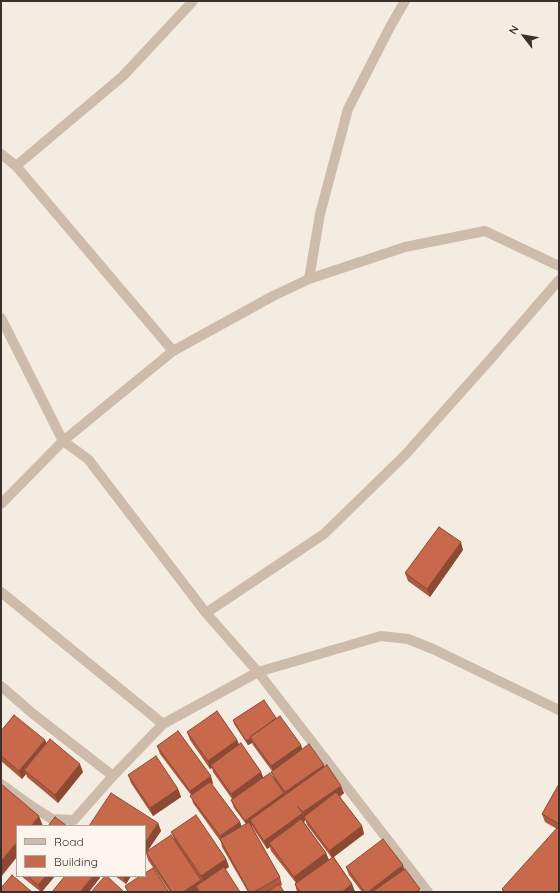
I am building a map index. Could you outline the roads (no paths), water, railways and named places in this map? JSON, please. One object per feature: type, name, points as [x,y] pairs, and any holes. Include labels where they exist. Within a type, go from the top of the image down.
[{"type":"street","points":[[16,166],[123,76],[193,1]]},
{"type":"street","points":[[309,279],[320,214],[348,109],[405,1]]},
{"type":"street","points":[[1,154],[16,166],[173,351]]},
{"type":"street","points":[[3,499],[63,441],[173,351],[273,296],[309,279],[405,247],[485,231],[559,266]]},
{"type":"street","points":[[206,613],[324,534],[405,455],[559,280]]},
{"type":"street","points":[[1,318],[63,441],[88,459],[206,613],[258,672],[428,892]]},
{"type":"street","points":[[1,592],[163,724]]},
{"type":"street","points":[[1,784],[52,819],[74,820],[113,776],[163,724],[258,672],[381,636],[408,639],[433,649],[559,710]]},
{"type":"street","points":[[1,686],[32,713],[113,776]]}]
